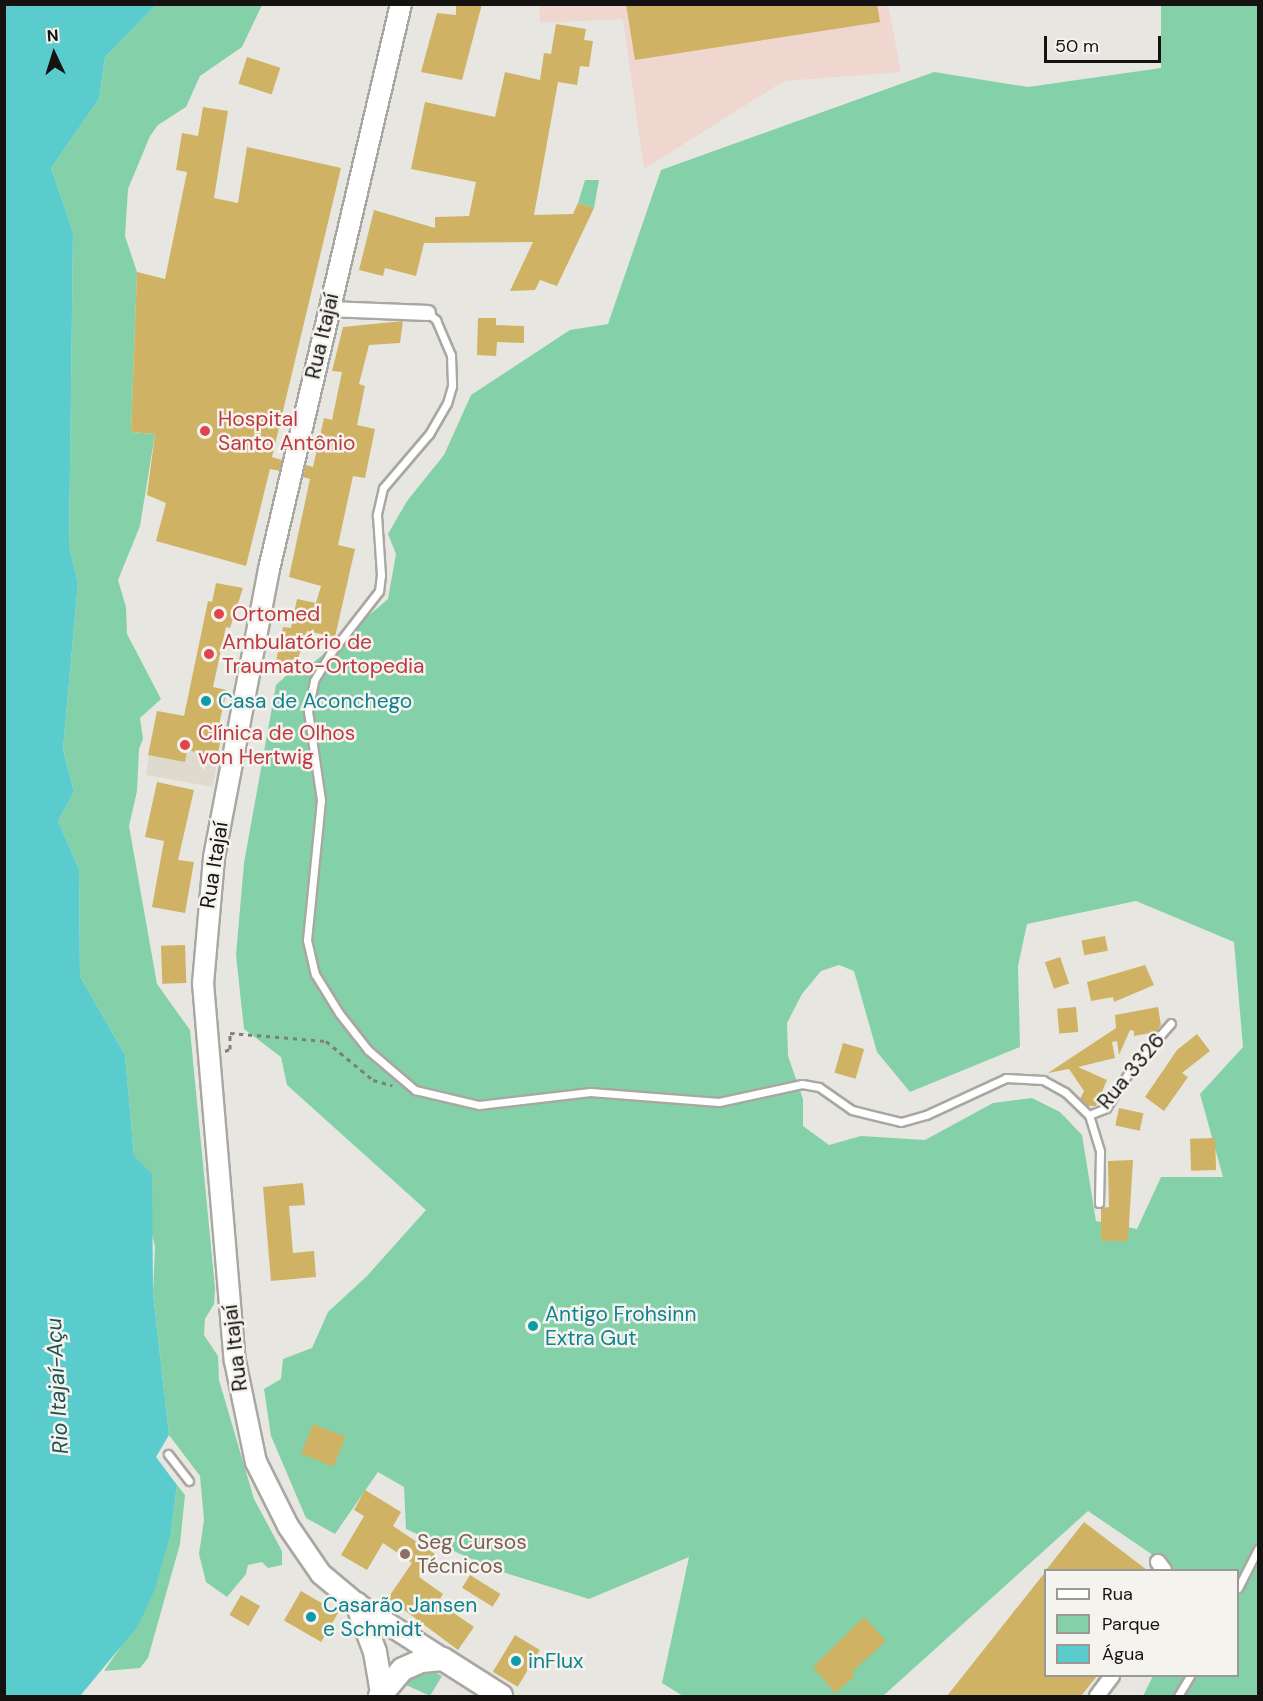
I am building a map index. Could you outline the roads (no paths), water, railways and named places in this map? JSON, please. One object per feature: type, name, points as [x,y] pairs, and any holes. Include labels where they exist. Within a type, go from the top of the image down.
[{"type":"main road","name":"Rua Itajaí","points":[[401,4],[269,570],[213,858],[203,983],[223,1244],[248,1435],[267,1487],[307,1557],[321,1574],[357,1604],[443,1659]]},
{"type":"main road","points":[[357,1604],[375,1652],[381,1695]]},
{"type":"main road","points":[[381,1695],[403,1669],[420,1661],[443,1659],[501,1696]]},
{"type":"street","points":[[329,309],[428,313]]},
{"type":"street","points":[[1097,1696],[1111,1677]]},
{"type":"lane","points":[[428,313],[436,320],[451,355],[452,386],[447,403],[429,434],[383,488],[377,515],[381,575],[379,591],[330,654],[314,681],[308,711],[321,800],[307,940],[315,974],[368,1050],[415,1090],[479,1105],[590,1092],[719,1102],[802,1084],[819,1088],[852,1110],[901,1122],[926,1115],[1006,1078],[1043,1080],[1065,1092],[1089,1115],[1100,1151],[1099,1203]]},
{"type":"lane","name":"Rua 3326","points":[[1089,1115],[1106,1108],[1132,1066],[1171,1023]]},
{"type":"lane","points":[[168,1454],[189,1481]]},
{"type":"lane","points":[[1239,1586],[1258,1549]]},
{"type":"lane","points":[[1178,1696],[1189,1677]]},
{"type":"water","name":"Rio Itajaí-Açu","points":[[5,4],[156,5],[105,57],[99,99],[51,168],[73,232],[69,546],[78,583],[63,749],[74,792],[58,821],[79,869],[80,976],[125,1055],[134,1156],[152,1174],[153,1293],[169,1435],[156,1457],[177,1485],[171,1532],[155,1589],[138,1626],[80,1696],[4,1696]]},
{"type":"place","name":"Hospital Santo Antônio","points":[[205,431]]},
{"type":"place","name":"Ortomed","points":[[219,614]]},
{"type":"place","name":"Ambulatório de Traumato-Ortopedia","points":[[209,654]]},
{"type":"place","name":"Casa de Aconchego","points":[[206,701]]},
{"type":"place","name":"Clínica de Olhos von Hertwig","points":[[185,745]]},
{"type":"place","name":"Antigo Frohsinn Extra Gut","points":[[533,1326]]},
{"type":"place","name":"Seg Cursos Técnicos","points":[[405,1554]]},
{"type":"place","name":"Casarão Jansen e Schmidt","points":[[311,1617]]},
{"type":"place","name":"inFlux","points":[[516,1661]]}]
